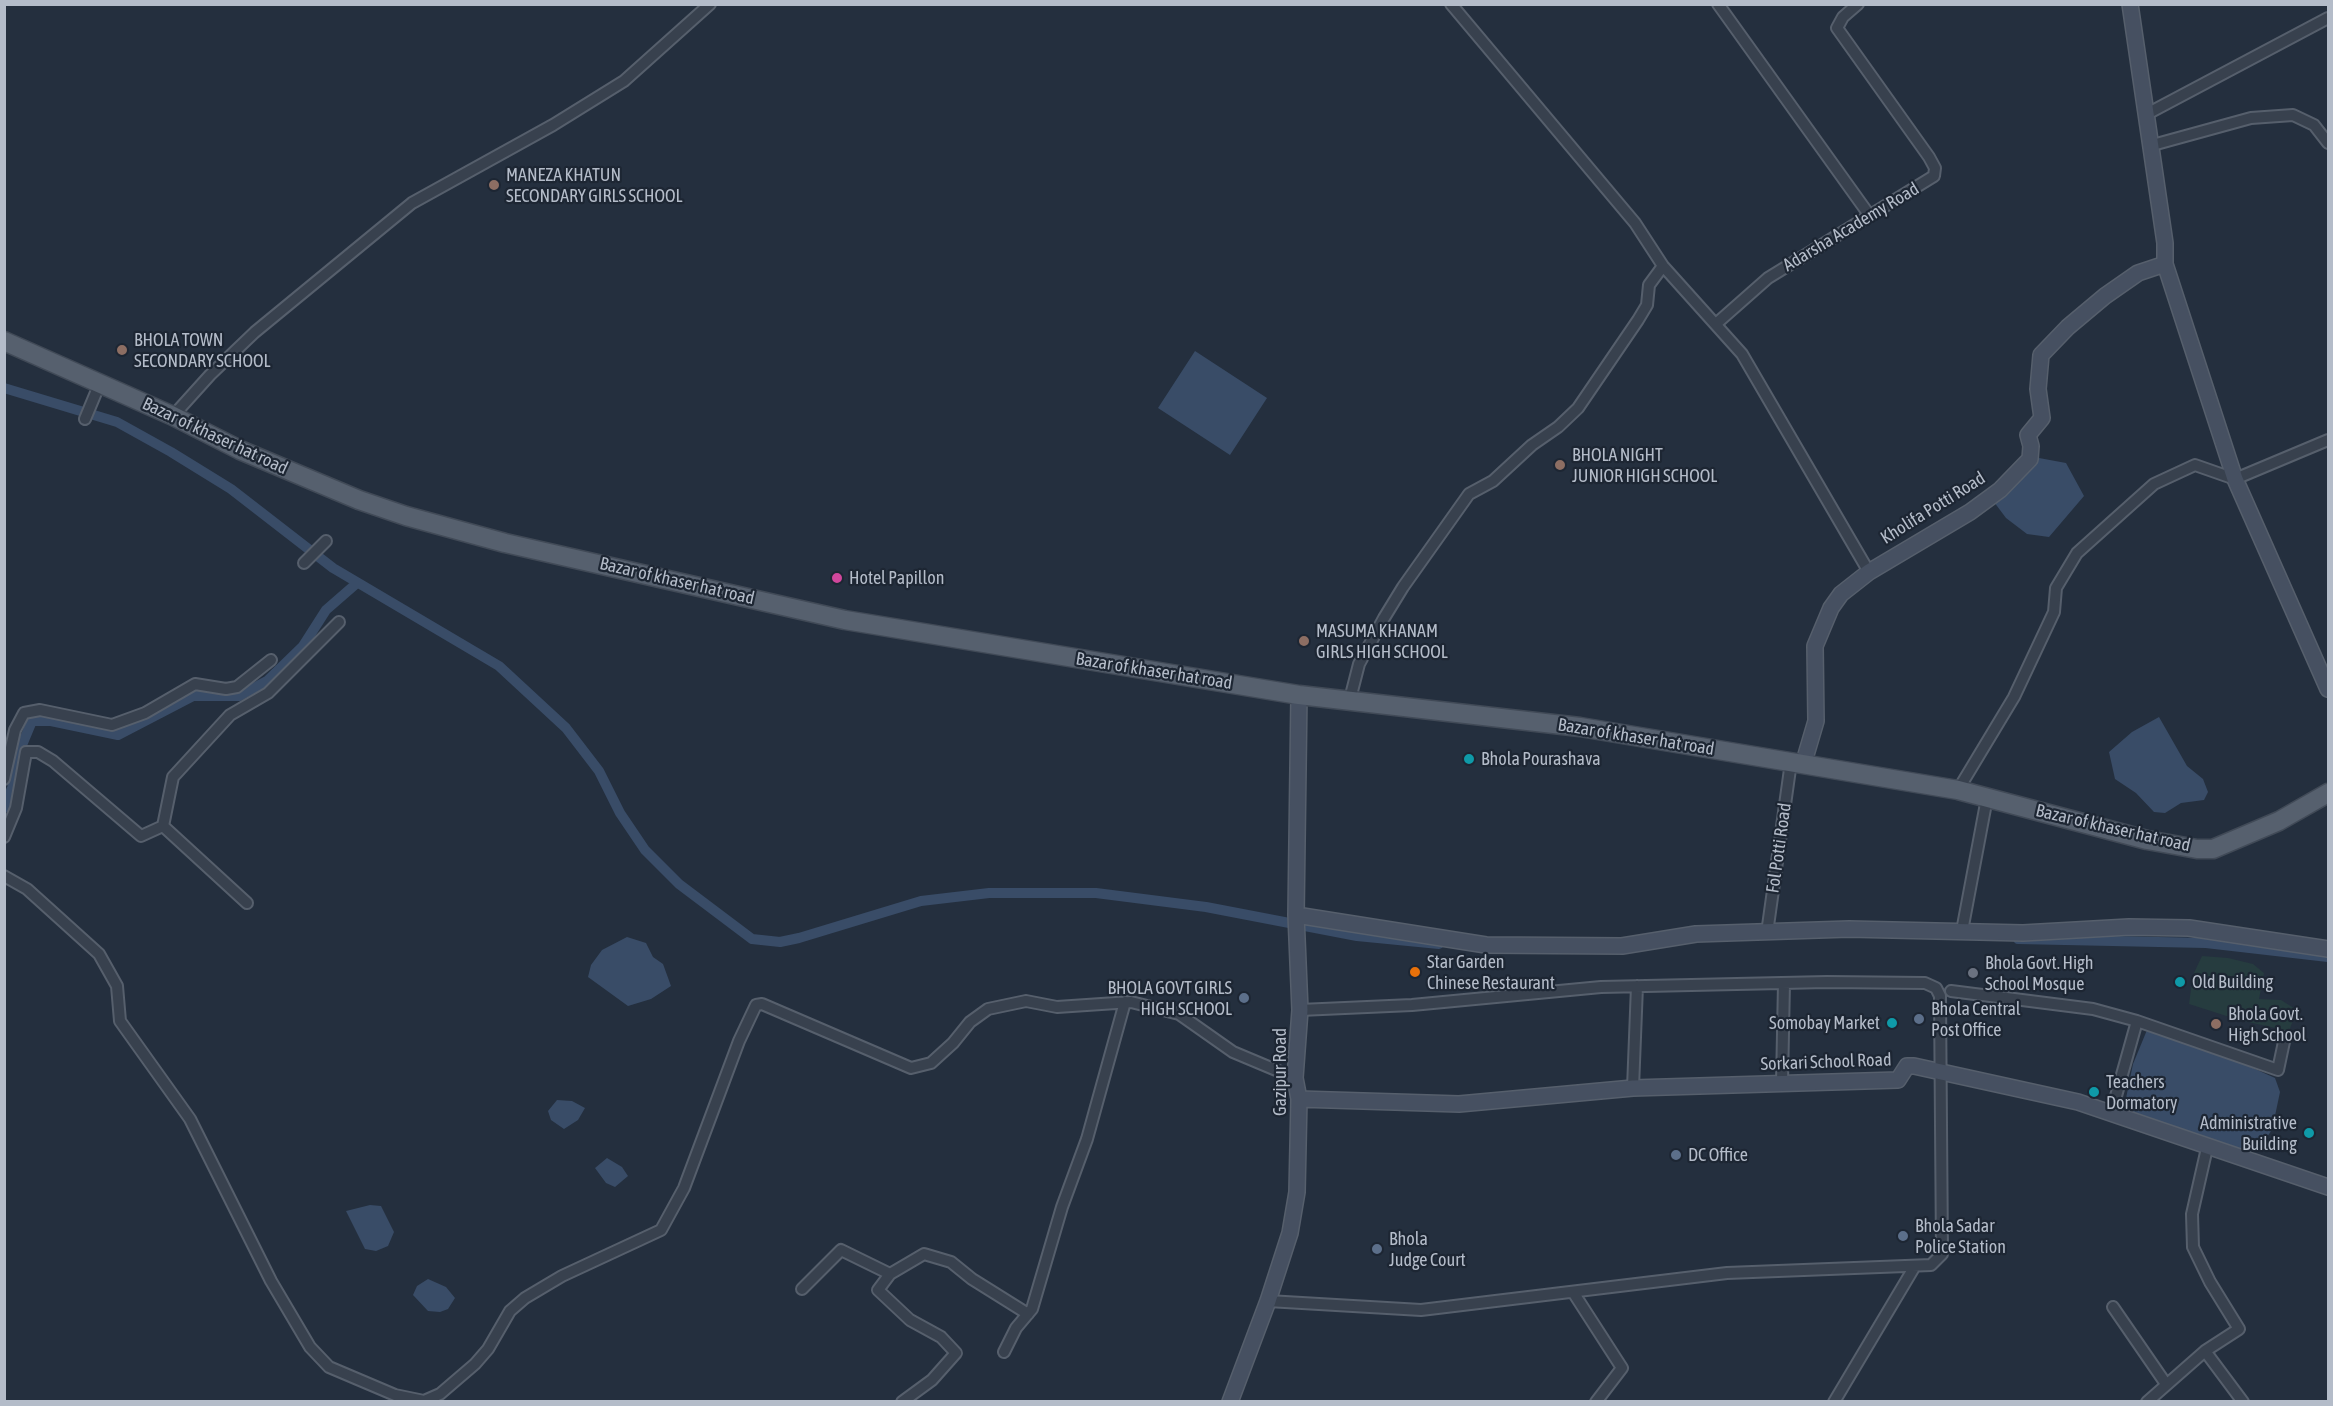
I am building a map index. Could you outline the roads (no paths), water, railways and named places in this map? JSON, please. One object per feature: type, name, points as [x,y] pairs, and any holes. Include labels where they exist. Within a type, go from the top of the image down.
[{"type":"main road","name":"Bazar of khaser hat road","points":[[4,341],[98,389],[173,416],[240,450],[359,500],[506,543],[845,620],[1299,695],[1580,727],[1797,763],[1958,790],[2147,840],[2213,849],[2279,821],[2328,793]]},
{"type":"street","points":[[173,416],[210,375],[255,332],[412,203],[553,125],[624,81],[710,4]]},
{"type":"street","points":[[1451,4],[1635,224],[1663,266],[1717,323],[1753,369],[1869,572]]},
{"type":"street","points":[[1718,4],[1870,216]]},
{"type":"street","name":"Adarsha Academy Road","points":[[1717,323],[1768,278],[1934,176],[1935,168],[1837,28],[1843,17],[1858,4]]},
{"type":"street","points":[[2130,4],[2165,243],[2165,264],[2235,479],[2328,688]]},
{"type":"street","points":[[2145,114],[2328,18]]},
{"type":"street","points":[[2149,146],[2251,118],[2293,115],[2314,125],[2328,143]]},
{"type":"street","name":"Kholifa Potti Road","points":[[1797,763],[1816,721],[1815,646],[1820,629],[1842,594],[1869,572],[1970,512],[2000,490],[2030,459],[2031,446],[2028,435],[2042,418],[2038,389],[2041,355],[2068,327],[2104,296],[2138,273],[2165,264]]},
{"type":"street","points":[[1350,699],[1359,664],[1384,618],[1403,586],[1469,494],[1493,481],[1532,445],[1558,428],[1578,408],[1647,305],[1649,285],[1663,266]]},
{"type":"street","points":[[85,419],[98,389]]},
{"type":"street","points":[[1958,790],[2014,697],[2054,612],[2056,588],[2077,553],[2154,484],[2195,465],[2235,479],[2328,440]]},
{"type":"street","points":[[304,563],[326,541]]},
{"type":"street","points":[[163,826],[173,777],[230,715],[268,693],[339,622]]},
{"type":"street","points":[[4,779],[15,730],[24,713],[40,710],[112,725],[145,713],[195,684],[226,690],[237,687],[271,660]]},
{"type":"street","name":"Gazipur Road","points":[[1230,1401],[1268,1301],[1290,1233],[1297,1192],[1299,1099],[1295,1078],[1300,1010],[1300,958],[1296,915],[1299,695]]},
{"type":"street","points":[[4,837],[16,808],[26,752],[38,752],[53,761],[141,836],[163,826]]},
{"type":"street","name":"Fol Potti Road","points":[[1767,933],[1797,763]]},
{"type":"street","points":[[1962,931],[1987,798]]},
{"type":"street","points":[[163,826],[247,903]]},
{"type":"street","points":[[4,876],[27,889],[99,954],[117,986],[120,1021],[190,1119],[271,1281],[310,1347],[329,1367],[395,1395],[424,1401],[440,1394],[475,1364],[488,1349],[510,1311],[525,1298],[562,1276],[661,1230],[684,1188],[743,1031],[756,1005],[762,1004],[911,1068],[931,1063],[970,1022],[988,1009],[1026,1001],[1057,1007],[1125,1002],[1164,1008],[1179,1014],[1233,1052],[1295,1078]]},
{"type":"street","points":[[1296,915],[1486,945],[1622,946],[1696,934],[1849,929],[2023,933],[2128,927],[2189,928],[2328,950]]},
{"type":"street","points":[[1782,1083],[1784,983]]},
{"type":"street","points":[[1268,1301],[1421,1310],[1728,1273],[1931,1265],[1942,1254],[1939,1072],[1941,1010],[1940,996],[1936,988],[1925,983],[1637,986],[1578,989],[1412,1005],[1300,1010]]},
{"type":"street","points":[[1633,1088],[1637,986]]},
{"type":"street","points":[[1951,991],[2093,1009],[2137,1021],[2278,1070],[2285,1037]]},
{"type":"street","points":[[1004,1352],[1016,1328],[1032,1309],[1062,1207],[1087,1139],[1118,1034],[1125,1002]]},
{"type":"street","points":[[2110,1114],[2137,1021]]},
{"type":"street","name":"Sorkari School Road","points":[[1299,1099],[1460,1104],[1633,1088],[1898,1080],[1907,1066],[2078,1102],[2207,1148],[2328,1187]]},
{"type":"street","points":[[2146,1401],[2205,1351],[2239,1329],[2210,1282],[2193,1247],[2192,1214],[2207,1148]]},
{"type":"street","points":[[802,1289],[842,1250],[890,1274]]},
{"type":"street","points":[[902,1401],[932,1380],[957,1353],[940,1337],[910,1320],[878,1290],[890,1274],[924,1254],[951,1262],[972,1279],[1028,1314]]},
{"type":"street","points":[[1834,1401],[1915,1266]]},
{"type":"street","points":[[1573,1292],[1623,1368],[1596,1401]]},
{"type":"street","points":[[2113,1307],[2166,1384]]},
{"type":"street","points":[[2205,1351],[2243,1401]]},
{"type":"water","points":[[1195,351],[1267,398],[1230,455],[1158,408]]},
{"type":"water","points":[[2039,458],[2066,463],[2084,496],[2049,537],[2027,534],[2006,518],[1994,502]]},
{"type":"water","points":[[2159,717],[2187,766],[2203,779],[2208,792],[2204,800],[2181,803],[2165,813],[2154,812],[2136,793],[2115,779],[2109,752],[2132,732]]},
{"type":"water","points":[[627,937],[646,943],[653,957],[663,964],[671,986],[651,999],[628,1006],[588,977],[591,965],[602,950]]},
{"type":"water","points":[[2147,1030],[2233,1059],[2275,1078],[2280,1092],[2272,1130],[2258,1149],[2240,1155],[2127,1116],[2124,1108],[2133,1064]]},
{"type":"water","points":[[557,1100],[572,1101],[585,1108],[578,1120],[564,1129],[551,1120],[548,1111]]},
{"type":"water","points":[[607,1158],[622,1167],[628,1176],[615,1187],[606,1183],[595,1168]]},
{"type":"water","points":[[370,1205],[381,1206],[394,1232],[388,1246],[376,1251],[365,1249],[346,1211]]},
{"type":"water","points":[[428,1279],[446,1287],[455,1298],[448,1309],[440,1312],[428,1311],[413,1295],[417,1286]]},
{"type":"waterway","points":[[4,388],[117,422],[171,452],[231,489],[333,568],[499,666],[566,728],[599,771],[620,813],[645,850],[679,884],[752,939],[780,942],[799,938],[921,901],[989,893],[1096,893],[1206,907],[1357,936],[1439,944]]},
{"type":"waterway","points":[[4,808],[12,788],[22,745],[32,721],[51,721],[118,735],[193,696],[239,696],[267,681],[303,646],[326,610],[357,583]]},
{"type":"waterway","points":[[2018,939],[2206,943],[2328,957]]},
{"type":"place","name":"MANEZA KHATUN SECONDARY GIRLS SCHOOL","points":[[494,185]]},
{"type":"place","name":"BHOLA TOWN SECONDARY SCHOOL","points":[[122,350]]},
{"type":"place","name":"BHOLA NIGHT JUNIOR HIGH SCHOOL","points":[[1560,465]]},
{"type":"place","name":"Hotel Papillon","points":[[837,578]]},
{"type":"place","name":"MASUMA KHANAM GIRLS HIGH SCHOOL","points":[[1304,641]]},
{"type":"place","name":"Bhola Pourashava","points":[[1469,759]]},
{"type":"place","name":"Star Garden Chinese Restaurant","points":[[1415,972]]},
{"type":"place","name":"Bhola Govt. High School Mosque","points":[[1973,973]]},
{"type":"place","name":"Old Building","points":[[2180,982]]},
{"type":"place","name":"BHOLA GOVT GIRLS HIGH SCHOOL","points":[[1244,998]]},
{"type":"place","name":"Bhola Central Post Office","points":[[1919,1019]]},
{"type":"place","name":"Somobay Market","points":[[1892,1023]]},
{"type":"place","name":"Bhola Govt. High School","points":[[2216,1024]]},
{"type":"place","name":"Teachers Dormatory","points":[[2094,1092]]},
{"type":"place","name":"Administrative Building","points":[[2309,1133]]},
{"type":"place","name":"DC Office","points":[[1676,1155]]},
{"type":"place","name":"Bhola Sadar Police Station","points":[[1903,1236]]},
{"type":"place","name":"Bhola Judge Court","points":[[1377,1249]]}]
